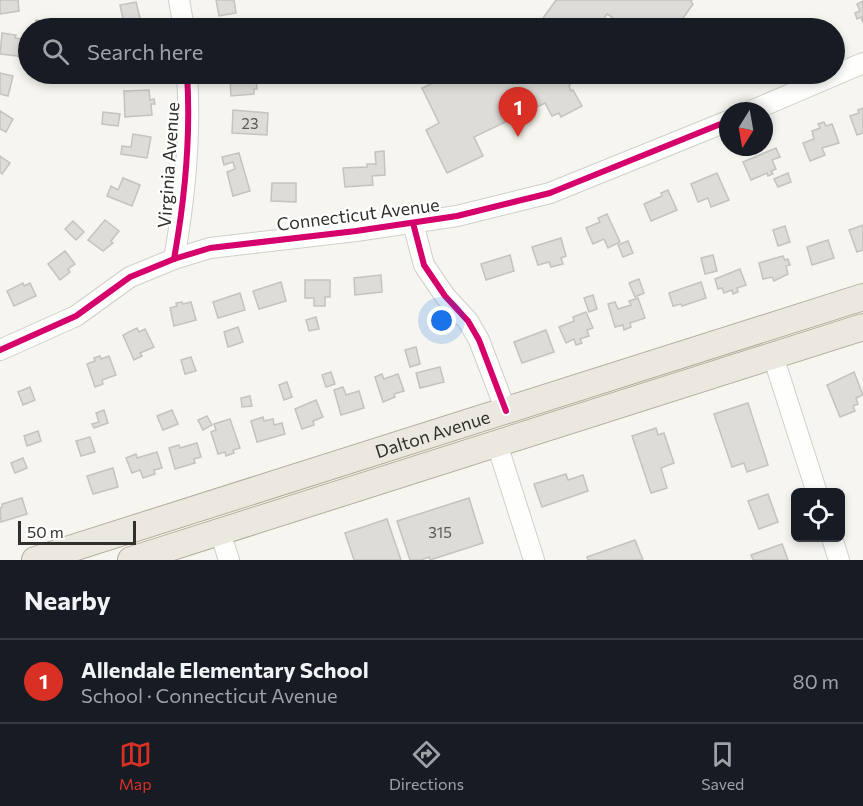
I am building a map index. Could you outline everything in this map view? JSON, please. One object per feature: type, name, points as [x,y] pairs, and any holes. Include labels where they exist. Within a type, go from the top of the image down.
[{"type":"main road","name":"Dalton Avenue","points":[[35,560],[863,297]]},
{"type":"main road","name":"Dalton Avenue","points":[[131,560],[863,327]]},
{"type":"street","points":[[179,0],[182,18]]},
{"type":"street","points":[[845,71],[863,63]]},
{"type":"street","name":"Virginia Avenue","points":[[174,259],[182,219],[189,101],[188,84]]},
{"type":"street","points":[[772,102],[814,84]]},
{"type":"street","name":"Connecticut Avenue","points":[[0,350],[76,316],[130,277],[174,259],[210,248],[356,231],[457,216],[550,193],[719,125]]},
{"type":"street","points":[[413,223],[424,265],[445,296],[468,321],[479,340],[506,411]]},
{"type":"street","points":[[774,356],[816,488]]},
{"type":"street","points":[[497,444],[534,560]]},
{"type":"street","points":[[220,532],[229,560]]},
{"type":"street","points":[[834,542],[839,560]]},
{"type":"building","points":[[0,0],[18,0],[19,11],[0,14]]},
{"type":"building","points":[[216,0],[234,0],[236,13],[219,16]]},
{"type":"building","points":[[556,0],[692,0],[693,4],[683,18],[613,18],[607,14],[604,18],[543,18]]},
{"type":"building","points":[[863,1],[863,23],[861,17],[857,19],[855,13],[860,11],[857,4]]},
{"type":"building","points":[[136,2],[140,18],[123,18],[120,5]]},
{"type":"building","points":[[2,33],[16,35],[18,56],[0,54]]},
{"type":"building","points":[[0,73],[13,76],[8,96],[0,94]]},
{"type":"building","points":[[230,84],[256,84],[254,94],[231,96]]},
{"type":"building","points":[[431,84],[570,84],[571,91],[573,90],[582,106],[561,117],[559,113],[552,116],[545,103],[474,137],[483,156],[447,173],[426,130],[439,123],[422,88]]},
{"type":"building","points":[[149,90],[150,100],[154,99],[155,104],[151,104],[152,115],[125,117],[124,91]]},
{"type":"building","points":[[863,108],[863,133],[857,135],[850,116],[859,113],[858,110]]},
{"type":"building","points":[[233,110],[268,113],[267,135],[232,133]]},
{"type":"building","points":[[0,111],[13,119],[6,132],[0,129]]},
{"type":"building","points":[[103,112],[120,114],[118,126],[102,124]]},
{"type":"building","points":[[824,122],[826,126],[832,124],[839,143],[822,148],[825,155],[810,161],[803,143],[814,139],[812,131],[820,128],[818,124]]},
{"type":"building","points":[[133,134],[151,137],[147,158],[121,154],[122,146],[131,147]]},
{"type":"building","points":[[776,148],[780,157],[772,160],[776,169],[771,171],[773,174],[768,176],[767,173],[751,180],[743,162],[757,156],[773,156],[773,149]]},
{"type":"building","points":[[384,151],[385,175],[372,176],[373,185],[345,187],[343,168],[367,167],[367,164],[376,164],[375,152]]},
{"type":"building","points":[[239,153],[250,191],[233,196],[227,172],[235,169],[233,162],[224,165],[222,157]]},
{"type":"building","points":[[0,156],[10,163],[2,174],[0,172]]},
{"type":"building","points":[[717,173],[729,200],[711,207],[708,198],[698,202],[691,184]]},
{"type":"building","points":[[788,173],[791,182],[778,187],[774,179]]},
{"type":"building","points":[[123,178],[140,185],[132,206],[107,196],[111,186],[118,190]]},
{"type":"building","points":[[272,183],[296,183],[296,202],[271,201]]},
{"type":"building","points":[[668,190],[677,210],[651,221],[644,204],[662,196],[661,193]]},
{"type":"building","points":[[607,214],[620,242],[608,248],[604,239],[593,244],[586,228],[600,222],[598,218]]},
{"type":"building","points":[[105,220],[119,231],[111,241],[113,243],[103,251],[88,240]]},
{"type":"building","points":[[73,221],[84,232],[76,240],[65,229]]},
{"type":"building","points":[[863,225],[863,250],[857,252],[849,230]]},
{"type":"building","points":[[785,226],[790,242],[778,246],[773,230]]},
{"type":"building","points":[[561,238],[566,256],[561,258],[563,264],[551,267],[549,262],[538,265],[532,247]]},
{"type":"building","points":[[828,240],[834,258],[812,265],[807,247]]},
{"type":"building","points":[[628,241],[633,253],[623,257],[618,245]]},
{"type":"building","points":[[65,251],[75,264],[68,269],[70,272],[60,280],[48,264]]},
{"type":"building","points":[[510,255],[514,271],[486,280],[481,264]]},
{"type":"building","points":[[713,255],[717,271],[705,274],[701,258]]},
{"type":"building","points":[[783,256],[785,260],[788,259],[790,265],[786,266],[788,274],[774,281],[772,277],[763,279],[759,263]]},
{"type":"building","points":[[740,269],[746,285],[737,288],[738,292],[733,294],[732,290],[724,293],[722,288],[718,289],[715,279]]},
{"type":"building","points":[[381,275],[382,292],[355,295],[354,278]]},
{"type":"building","points":[[639,279],[644,293],[635,297],[629,283]]},
{"type":"building","points":[[305,280],[330,280],[330,297],[325,297],[325,306],[314,306],[314,298],[305,298]]},
{"type":"building","points":[[281,282],[286,301],[259,309],[253,291]]},
{"type":"building","points":[[701,282],[706,298],[682,306],[681,304],[673,306],[669,293]]},
{"type":"building","points":[[23,283],[24,286],[30,283],[36,296],[14,306],[7,291]]},
{"type":"building","points":[[240,293],[245,310],[218,318],[213,302]]},
{"type":"building","points":[[593,295],[597,309],[589,312],[584,298]]},
{"type":"building","points":[[638,298],[645,318],[630,323],[631,327],[624,330],[623,325],[615,327],[608,304],[615,302],[618,309],[631,305],[629,301]]},
{"type":"building","points":[[182,302],[183,304],[191,302],[196,320],[174,326],[170,308]]},
{"type":"building","points":[[586,312],[593,328],[587,330],[589,336],[580,339],[582,343],[576,345],[574,339],[566,343],[559,327],[574,321],[573,317]]},
{"type":"building","points":[[316,317],[319,329],[309,331],[306,320]]},
{"type":"building","points":[[238,327],[243,342],[228,347],[224,332]]},
{"type":"building","points":[[137,328],[139,332],[145,329],[154,347],[140,353],[142,356],[134,360],[123,335]]},
{"type":"building","points":[[546,330],[554,352],[522,363],[514,342]]},
{"type":"building","points":[[416,347],[420,364],[410,367],[405,350]]},
{"type":"building","points":[[100,356],[101,359],[109,356],[116,375],[102,380],[103,384],[95,387],[87,364]]},
{"type":"building","points":[[191,357],[196,371],[185,374],[181,360]]},
{"type":"building","points":[[440,367],[444,382],[420,388],[416,373]]},
{"type":"building","points":[[331,372],[335,384],[326,387],[322,375]]},
{"type":"building","points":[[854,372],[863,395],[856,398],[858,404],[853,406],[855,411],[840,417],[827,385]]},
{"type":"building","points":[[382,374],[384,379],[398,374],[404,391],[394,394],[395,397],[383,402],[375,377]]},
{"type":"building","points":[[287,382],[292,397],[284,400],[279,385]]},
{"type":"building","points":[[30,387],[35,400],[23,405],[18,392]]},
{"type":"building","points":[[343,387],[346,395],[359,391],[364,408],[341,415],[334,390]]},
{"type":"building","points":[[250,396],[252,406],[242,407],[241,398]]},
{"type":"building","points":[[316,400],[323,417],[313,421],[314,425],[302,429],[295,409]]},
{"type":"building","points":[[748,403],[768,465],[747,472],[744,463],[732,467],[714,414]]},
{"type":"building","points":[[104,410],[108,423],[94,428],[92,424],[99,422],[96,413]]},
{"type":"building","points":[[172,410],[178,424],[163,430],[157,416]]},
{"type":"building","points":[[207,416],[212,425],[203,430],[198,420]]},
{"type":"building","points":[[263,417],[264,421],[273,419],[274,425],[282,423],[285,434],[257,442],[251,421]]},
{"type":"building","points":[[230,419],[240,448],[226,456],[225,452],[218,454],[211,432],[216,430],[214,424]]},
{"type":"building","points":[[656,428],[658,435],[664,433],[674,463],[661,468],[667,488],[651,493],[632,436]]},
{"type":"building","points":[[38,431],[41,441],[27,446],[24,436]]},
{"type":"building","points":[[90,437],[95,452],[81,456],[76,441]]},
{"type":"building","points":[[197,443],[201,457],[194,459],[195,463],[175,469],[169,448],[179,445],[180,448]]},
{"type":"building","points":[[157,452],[162,468],[154,470],[155,474],[143,478],[140,470],[132,473],[126,458],[136,454],[137,458]]},
{"type":"building","points":[[23,458],[27,468],[15,473],[11,463]]},
{"type":"building","points":[[113,468],[118,487],[93,494],[87,476]]},
{"type":"building","points":[[566,474],[568,480],[583,475],[588,491],[542,507],[534,484]]},
{"type":"building","points":[[768,494],[778,522],[759,529],[748,501]]},
{"type":"building","points":[[22,498],[27,514],[1,522],[2,504]]},
{"type":"building","points":[[469,498],[483,543],[430,560],[429,557],[410,560],[397,521]]},
{"type":"building","points":[[387,519],[401,560],[354,560],[345,533]]},
{"type":"building","points":[[635,540],[643,560],[588,560],[587,557]]},
{"type":"building","points":[[782,544],[788,560],[753,560],[751,555]]},
{"type":"cycle path","points":[[174,259],[186,166],[187,84]]},
{"type":"cycle path","points":[[0,350],[76,316],[130,277],[174,259],[210,248],[356,231],[457,216],[550,193],[719,125]]},
{"type":"cycle path","points":[[413,223],[424,265],[445,296],[468,321],[479,340],[506,411]]},
{"type":"place","name":"Allendale Elementary School","points":[[518,137]]}]
